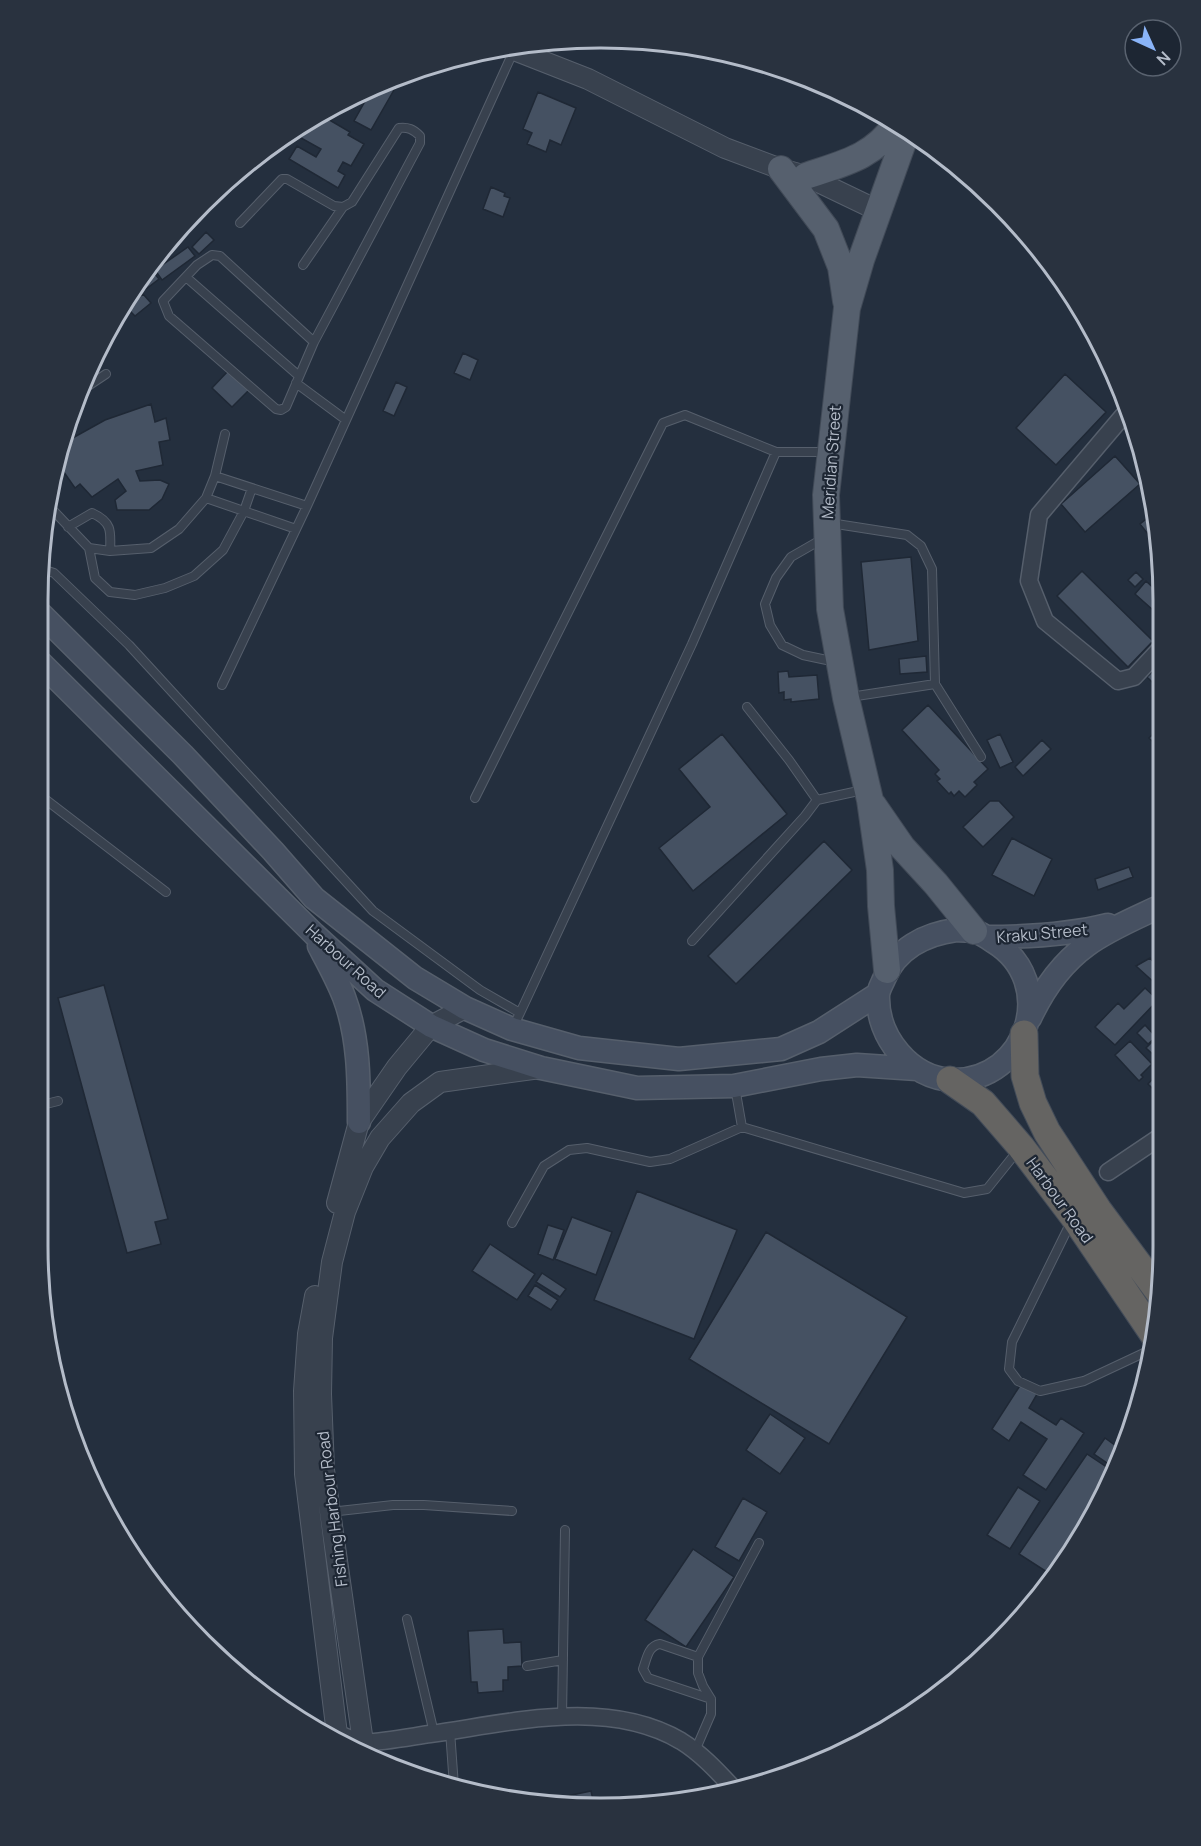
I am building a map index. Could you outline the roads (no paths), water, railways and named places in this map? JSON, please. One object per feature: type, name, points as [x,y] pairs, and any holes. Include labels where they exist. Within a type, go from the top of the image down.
[{"type":"highway","name":"Harbour Road","points":[[1026,1028],[1025,1076],[1033,1103],[1047,1132],[1098,1210],[1152,1283]]},
{"type":"highway","name":"Harbour Road","points":[[950,1080],[983,1103],[1020,1147],[1074,1217],[1147,1325]]},
{"type":"main road","points":[[806,176],[860,158],[892,131]]},
{"type":"main road","name":"Meridian Street","points":[[887,970],[880,870],[869,794],[846,698],[830,609],[826,495],[847,308],[904,139]]},
{"type":"main road","points":[[781,170],[826,229],[841,267],[847,308]]},
{"type":"main road","name":"Harbour Road","points":[[48,621],[183,755],[314,898],[415,978],[465,1008],[516,1021],[579,1048],[679,1059],[782,1049],[819,1032],[878,994]]},
{"type":"main road","name":"Harbour Road","points":[[48,670],[314,934],[375,990],[431,1026],[484,1050],[541,1068],[637,1088],[734,1086],[822,1069],[857,1065],[917,1069]]},
{"type":"main road","name":"Meridian Street","points":[[869,794],[902,847],[981,934]]},
{"type":"main road","name":"Kraku Street","points":[[1026,1028],[1042,993],[1054,977],[1086,945],[1153,910]]},
{"type":"main road","name":"Kraku Street","points":[[981,934],[1019,937],[1083,931],[1133,920]]},
{"type":"main road","points":[[956,930],[981,934],[1004,948],[1018,963],[1026,982],[1030,1002],[1026,1028],[1013,1052],[991,1070],[964,1079],[950,1080],[933,1076],[917,1069],[900,1056],[888,1039],[878,994],[887,970],[909,946],[939,932],[956,930]]},
{"type":"main road","points":[[314,934],[345,998],[356,1047],[359,1075],[359,1122]]},
{"type":"street","points":[[526,53],[588,80],[725,148],[781,170],[806,176],[879,211]]},
{"type":"street","points":[[1122,417],[1039,514],[1029,581],[1045,621],[1118,681],[1134,677],[1153,657]]},
{"type":"street","name":"Fishing Harbour Road","points":[[336,1730],[305,1474],[304,1391],[308,1334],[322,1256],[359,1122],[396,1067],[431,1026],[465,1008]]},
{"type":"street","name":"Fishing Harbour Road","points":[[363,1744],[324,1470],[321,1394],[322,1338],[332,1262],[345,1212],[363,1167],[380,1138],[411,1103],[440,1082],[541,1068]]},
{"type":"street","points":[[1108,1172],[1153,1142]]},
{"type":"street","points":[[366,1745],[442,1732],[562,1717],[611,1718],[648,1726],[682,1742],[709,1763],[728,1782]]},
{"type":"lane","points":[[222,685],[307,506],[509,56]]},
{"type":"lane","points":[[303,265],[343,207],[351,202],[399,128],[406,127],[415,131],[420,136],[420,143],[314,342],[286,407],[281,410],[276,409],[169,316],[163,301],[204,260],[212,255],[220,256],[314,342]]},
{"type":"lane","points":[[240,223],[282,179],[287,179],[334,206],[343,207]]},
{"type":"lane","points":[[186,277],[346,420]]},
{"type":"lane","points":[[93,382],[106,374]]},
{"type":"lane","points":[[475,798],[663,423],[685,415],[777,452],[830,452]]},
{"type":"lane","points":[[89,548],[111,552],[151,548],[179,529],[206,498],[225,434]]},
{"type":"lane","points":[[49,571],[54,573],[129,645],[373,910],[480,990],[516,1021],[692,644],[777,452]]},
{"type":"lane","points":[[214,476],[307,506]]},
{"type":"lane","points":[[56,513],[89,548],[95,578],[110,592],[135,595],[165,588],[194,576],[223,550],[244,511],[252,488]]},
{"type":"lane","points":[[206,498],[296,529]]},
{"type":"lane","points":[[69,527],[92,513],[103,518],[111,530],[111,552]]},
{"type":"lane","points":[[840,662],[802,655],[782,645],[770,626],[765,604],[776,578],[791,557],[827,529],[907,535],[921,546],[932,569],[935,684],[981,757]]},
{"type":"lane","points":[[846,698],[935,684]]},
{"type":"lane","points":[[747,707],[817,800]]},
{"type":"lane","points":[[692,941],[817,800],[869,794]]},
{"type":"lane","points":[[48,802],[166,892]]},
{"type":"lane","points":[[734,1086],[742,1127]]},
{"type":"lane","points":[[48,1104],[58,1101]]},
{"type":"lane","points":[[512,1223],[544,1166],[569,1150],[587,1148],[650,1162],[670,1159],[742,1127],[964,1193],[987,1189],[1020,1147]]},
{"type":"lane","points":[[1074,1217],[1012,1342],[1009,1369],[1018,1381],[1040,1390],[1084,1382],[1142,1354]]},
{"type":"lane","points":[[330,1512],[413,1505],[512,1511]]},
{"type":"lane","points":[[562,1717],[565,1530]]},
{"type":"lane","points":[[694,1752],[711,1714],[711,1699],[698,1673],[698,1658],[759,1543]]},
{"type":"lane","points":[[407,1619],[442,1732],[452,1777]]},
{"type":"lane","points":[[698,1658],[660,1644],[650,1650],[643,1669],[648,1678],[711,1699]]},
{"type":"lane","points":[[527,1666],[563,1660]]}]
